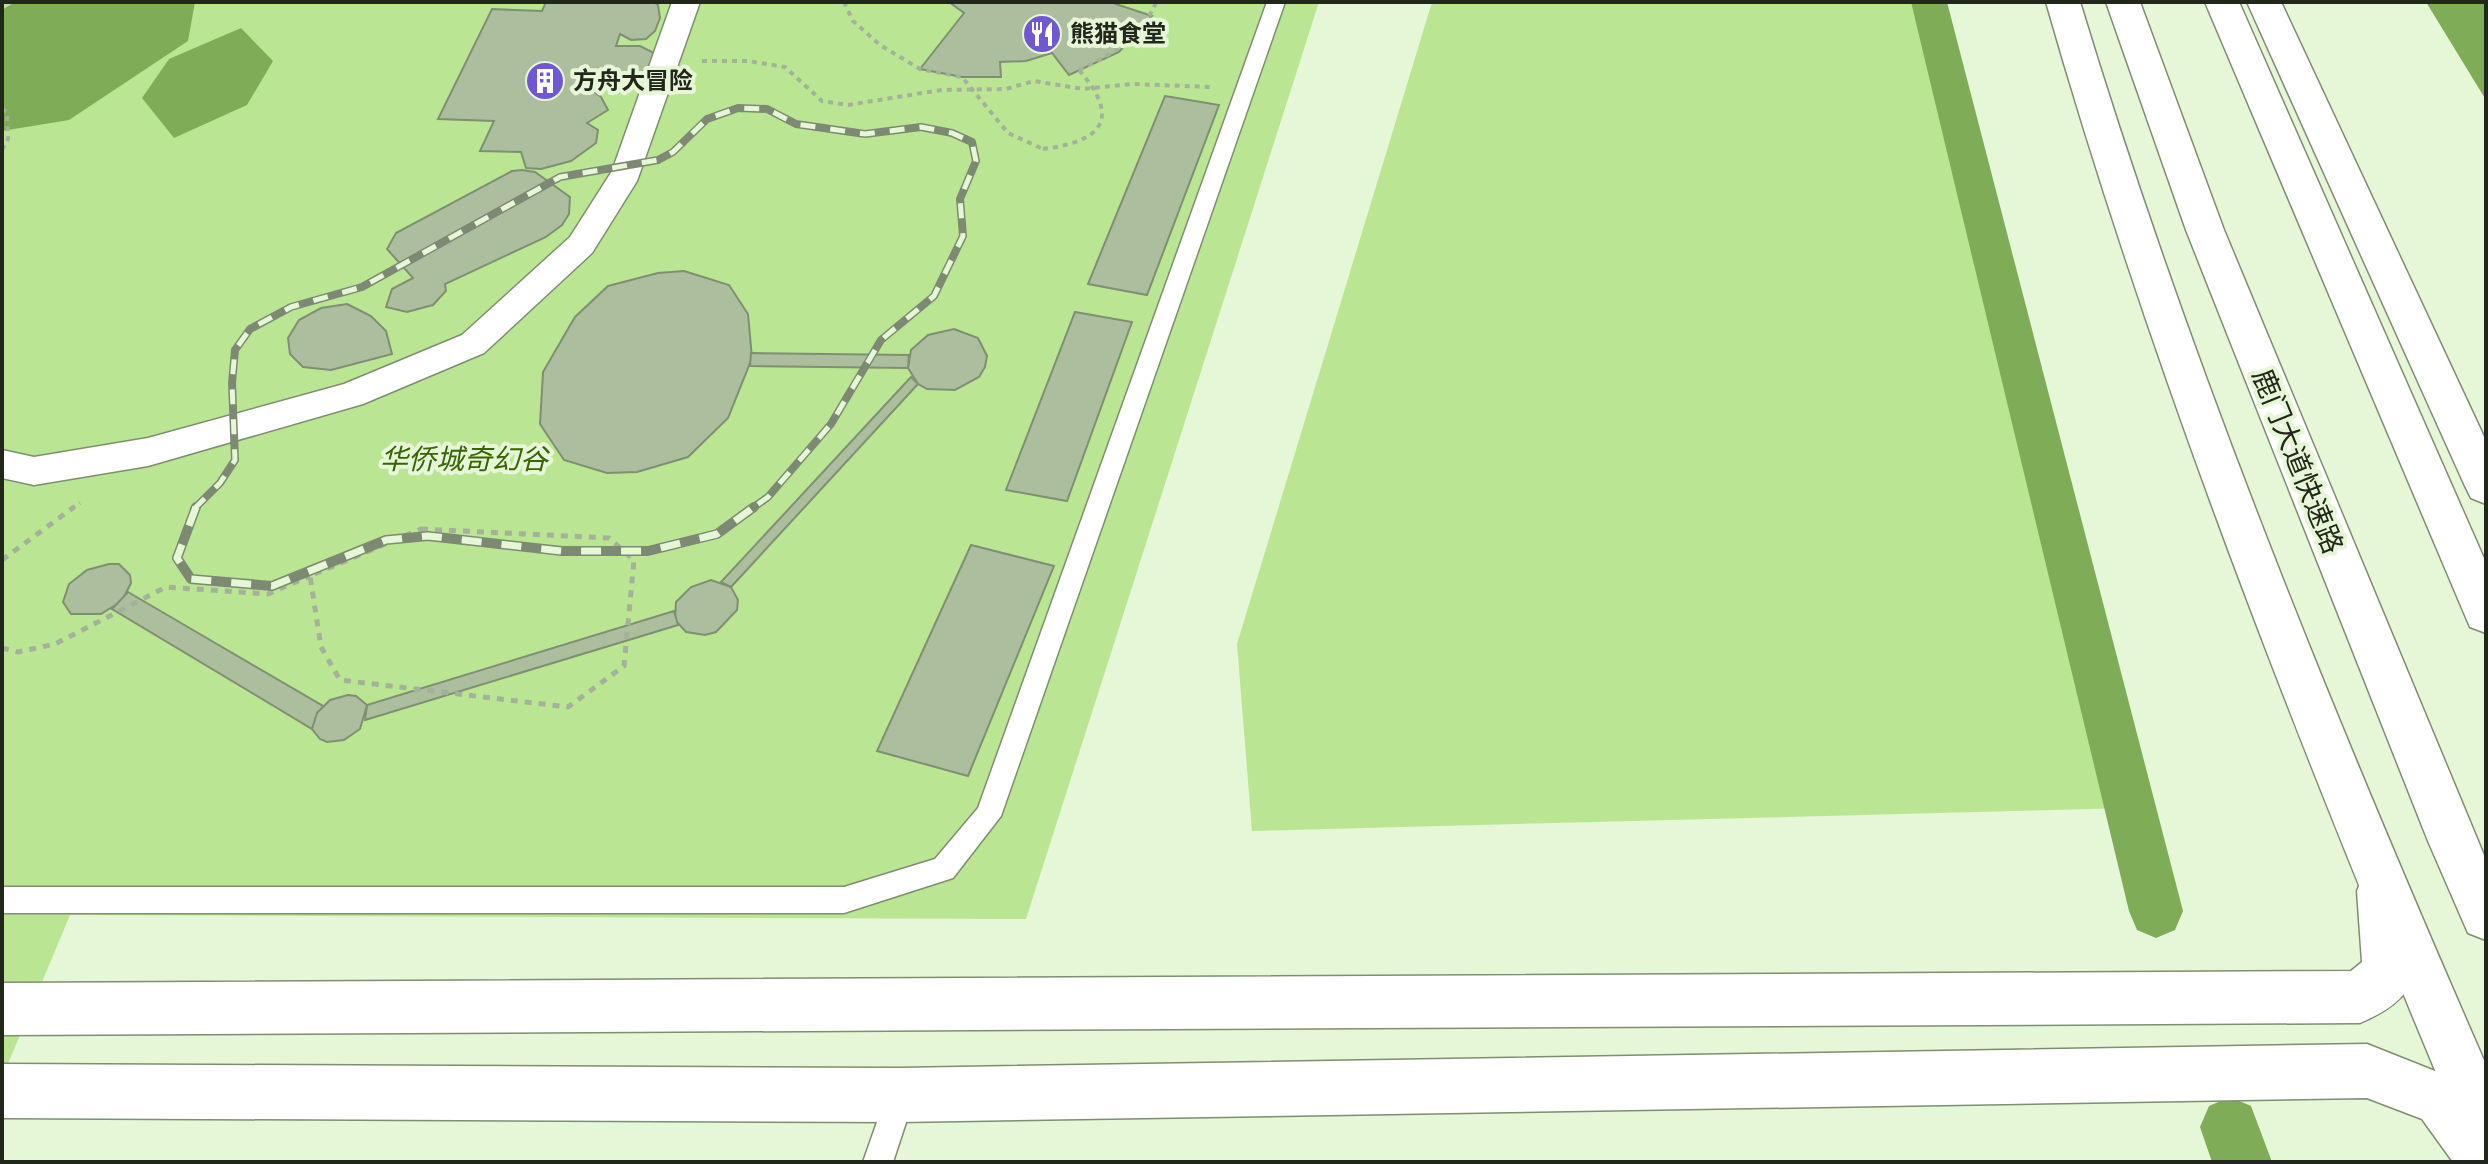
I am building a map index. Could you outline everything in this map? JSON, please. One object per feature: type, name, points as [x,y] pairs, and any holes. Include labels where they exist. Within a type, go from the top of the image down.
[{"type":"main road","points":[[2063,2],[2133,230],[2222,480],[2486,1128]]},
{"type":"main road","name":"鹿门大道快速路","points":[[2123,2],[2211,245],[2452,841],[2486,915]]},
{"type":"main road","points":[[2222,2],[2486,613]]},
{"type":"main road","points":[[2264,2],[2486,486]]},
{"type":"main road","points":[[2,1009],[2360,997],[2388,973],[2381,876]]},
{"type":"main road","points":[[2,1091],[900,1095],[2367,1071],[2441,1100],[2486,1162]]},
{"type":"street","points":[[2,464],[34,471],[148,452],[351,395],[473,344],[581,245],[626,173],[686,2]]},
{"type":"lane","points":[[2,900],[844,900],[943,869],[988,816],[1276,2]]},
{"type":"lane","points":[[878,1162],[900,1095]]},
{"type":"path","points":[[844,2],[853,21],[880,45],[920,69],[962,77],[1008,133],[1043,149],[1080,143],[1100,125],[1104,108],[1096,88],[1079,70],[1119,52],[1152,16],[1156,2]]},
{"type":"path","points":[[665,61],[748,61],[785,67],[822,101],[848,105],[877,103],[941,90],[1006,89],[1034,81],[1096,88],[1133,84],[1189,84],[1245,90]]},
{"type":"path","points":[[2,150],[8,139],[4,111]]},
{"type":"path","points":[[2,560],[81,503],[108,458]]},
{"type":"path","points":[[2,648],[18,652],[55,644],[166,587],[268,594],[310,576],[421,529],[609,538],[634,560],[624,666],[568,707],[340,680],[321,647],[310,576]]},
{"type":"green space","name":"华侨城奇幻谷","points":[[2,2],[1319,2],[1026,919],[70,915],[2,1078]]},
{"type":"green space","points":[[1432,2],[1911,2],[2130,808],[1252,831],[1237,644]]},
{"type":"shaded area","points":[[15,2],[195,2],[188,41],[69,120],[2,131],[2,10]]},
{"type":"shaded area","points":[[2426,2],[2486,2],[2486,100]]},
{"type":"shaded area","points":[[241,28],[273,61],[247,105],[174,138],[142,98],[169,59]]},
{"type":"building","name":"方舟大冒险","points":[[546,2],[654,2],[658,5],[660,18],[655,31],[646,39],[631,40],[620,34],[616,46],[640,46],[654,53],[659,61],[642,77],[623,86],[589,88],[601,97],[608,110],[587,123],[598,130],[596,143],[571,161],[541,169],[526,168],[521,152],[480,151],[494,121],[438,119],[492,9],[542,11]]},
{"type":"building","name":"熊猫食堂","points":[[949,2],[1110,2],[1152,16],[1119,52],[1069,75],[1052,53],[1026,61],[1000,62],[1001,77],[962,77],[920,69],[964,13]]},
{"type":"building","points":[[1165,96],[1219,105],[1147,295],[1088,284]]},
{"type":"building","points":[[512,171],[535,172],[570,197],[569,214],[562,225],[546,237],[445,284],[446,291],[433,305],[407,312],[386,307],[392,289],[413,278],[387,249],[396,233]]},
{"type":"building","points":[[684,271],[729,285],[748,314],[752,358],[728,418],[688,457],[637,472],[607,473],[564,460],[540,424],[543,372],[575,317],[608,286],[658,273]]},
{"type":"building","points":[[347,304],[371,316],[386,331],[392,354],[331,370],[303,367],[290,354],[288,338],[299,320],[321,308]]},
{"type":"building","points":[[1075,312],[1132,322],[1067,501],[1006,490]]},
{"type":"building","points":[[954,329],[978,338],[987,356],[985,367],[979,377],[955,390],[927,389],[918,384],[908,368],[911,350],[928,335]]},
{"type":"building","points":[[751,353],[909,355],[908,368],[750,366]]},
{"type":"building","points":[[911,377],[918,384],[731,587],[721,582]]},
{"type":"building","points":[[971,545],[1054,566],[968,776],[877,751]]},
{"type":"building","points":[[119,564],[130,575],[131,583],[122,601],[101,614],[71,614],[63,602],[69,584],[87,570]]},
{"type":"building","points":[[711,580],[731,587],[738,600],[737,610],[716,632],[705,635],[686,632],[675,620],[676,602],[691,587]]},
{"type":"building","points":[[128,592],[323,706],[312,729],[112,609]]},
{"type":"building","points":[[674,611],[678,625],[365,720],[367,705]]},
{"type":"building","points":[[356,696],[367,705],[360,729],[344,740],[327,742],[320,739],[312,729],[317,713],[330,700]]},
{"type":"waterway","points":[[1929,2],[2156,911]]},
{"type":"waterway","points":[[2230,1127],[2242,1162]]},
{"type":"railway","points":[[196,507],[220,483],[235,460],[232,383],[235,350],[250,329],[291,307],[362,287],[560,177],[658,160],[673,152],[707,119],[738,108],[767,109],[796,124],[865,134],[921,127],[952,133],[972,142],[976,161],[960,199],[963,236],[934,296],[881,340],[831,424],[768,497],[751,509]]},
{"type":"railway","points":[[196,507],[177,558],[191,579],[272,586],[386,540],[428,536],[562,551],[648,551],[717,534],[754,507]]},
{"type":"place","name":"熊猫食堂","points":[[1042,34]]},
{"type":"place","name":"方舟大冒险","points":[[545,81]]}]
